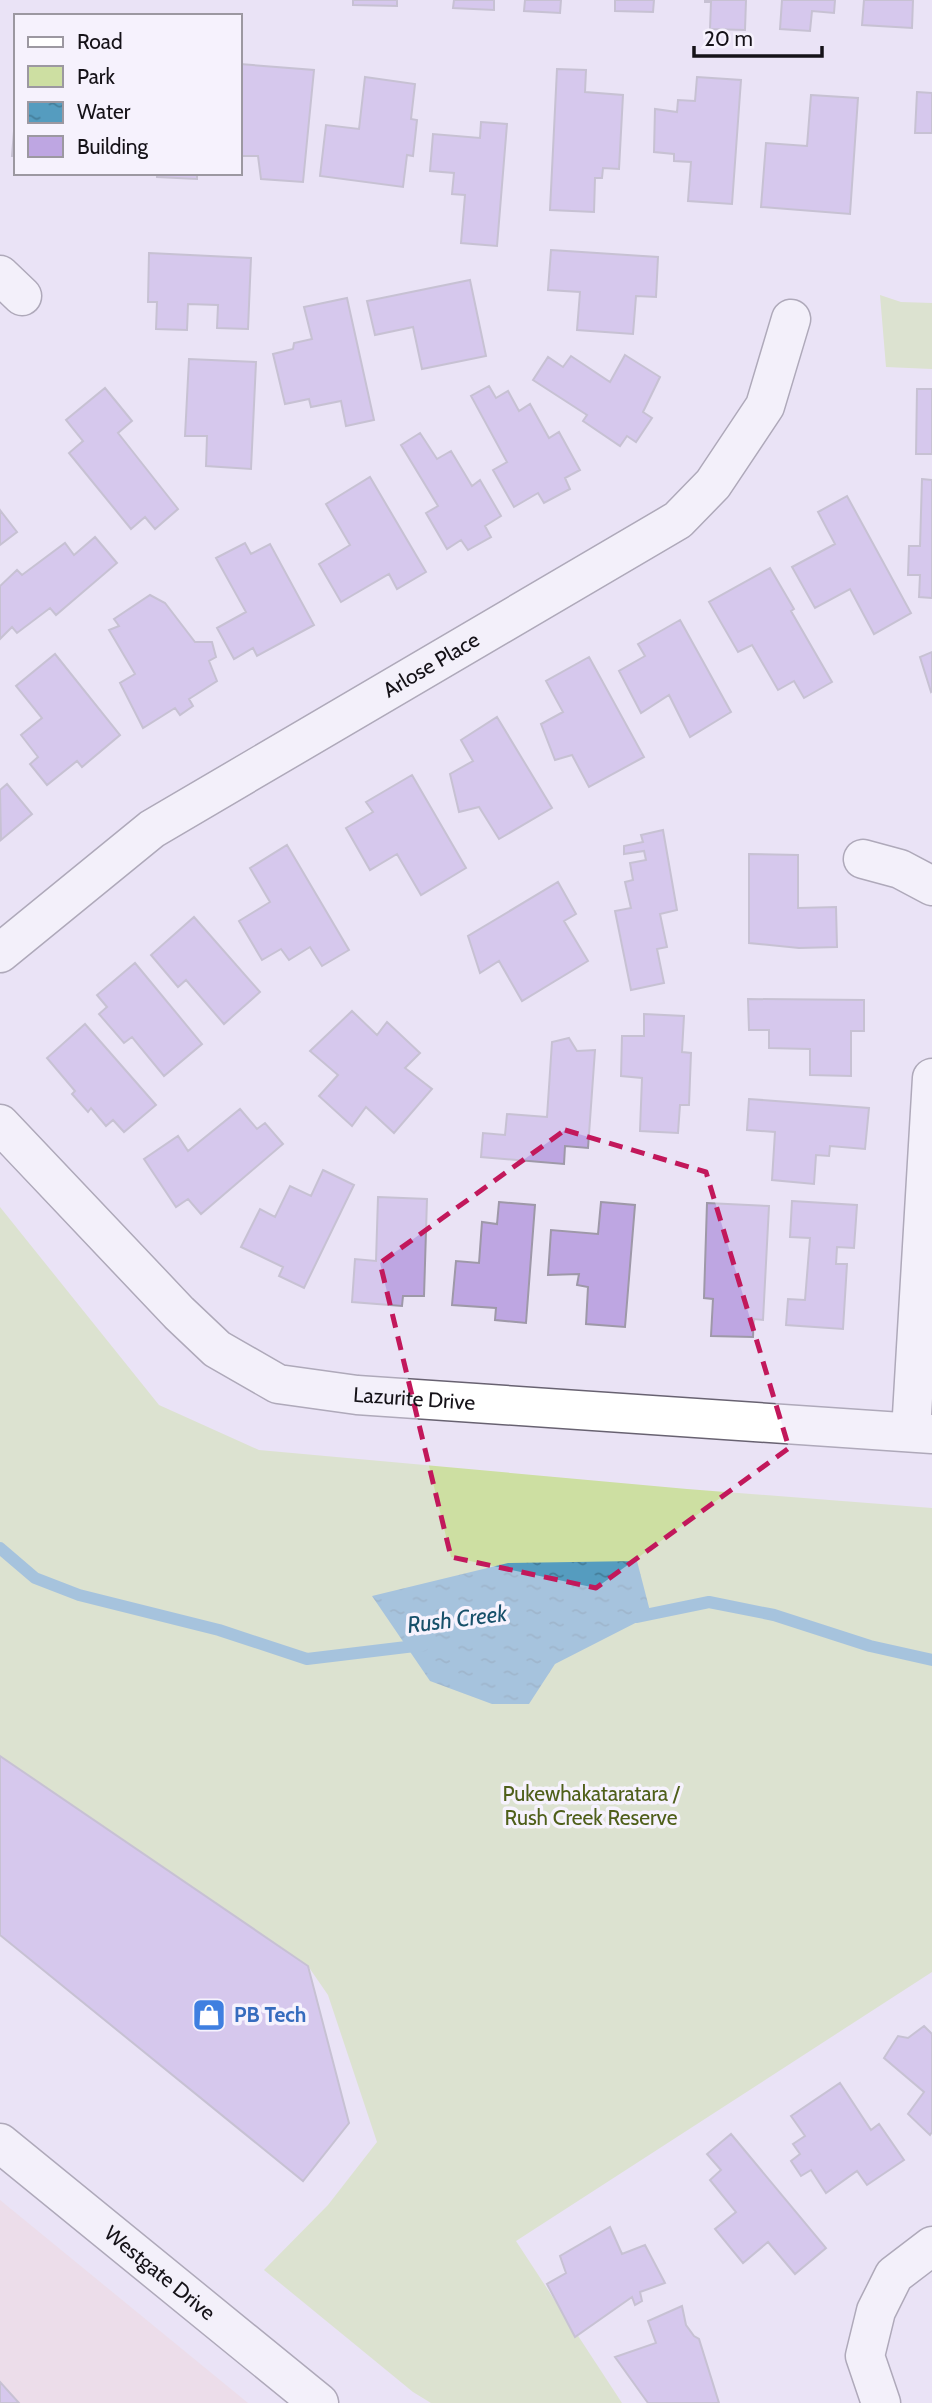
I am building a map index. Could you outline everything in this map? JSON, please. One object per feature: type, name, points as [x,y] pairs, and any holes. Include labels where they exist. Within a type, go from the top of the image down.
[{"type":"street","name":"Arlose Place","points":[[0,953],[152,829],[678,520],[713,484],[765,406],[791,319]]},
{"type":"street","points":[[863,859],[900,870],[932,886]]},
{"type":"street","points":[[922,1433],[932,1077]]},
{"type":"street","name":"Lazurite Drive","points":[[0,1124],[216,1349],[278,1384],[371,1396],[922,1433]]},
{"type":"street","name":"Westgate Drive","points":[[0,2143],[319,2403]]},
{"type":"street","points":[[881,2403],[865,2356],[876,2311],[894,2275],[932,2246]]},
{"type":"highlighted area","points":[[565,1130],[706,1172],[789,1448],[596,1588],[451,1557],[380,1263]]},
{"type":"shaded area","points":[[0,2200],[248,2403],[0,2403]]},
{"type":"green space","points":[[880,295],[901,302],[932,303],[932,369],[886,367]]},
{"type":"green space","name":"Pukewhakataratara / Rush Creek Reserve","points":[[0,1207],[159,1405],[259,1450],[687,1489],[932,1508],[932,1972],[516,2241],[622,2403],[431,2403],[413,2392],[264,2270],[328,2205],[377,2142],[328,1995],[308,1966],[0,1756]]},
{"type":"water","points":[[637,1561],[651,1615],[555,1664],[529,1704],[492,1704],[430,1681],[372,1596],[508,1563]]},
{"type":"building","points":[[353,0],[397,0],[397,6],[353,5]]},
{"type":"building","points":[[454,0],[494,0],[494,10],[453,8]]},
{"type":"building","points":[[525,0],[561,0],[560,13],[524,11]]},
{"type":"building","points":[[615,0],[654,0],[653,12],[615,11]]},
{"type":"building","points":[[705,0],[746,0],[745,30],[710,29],[711,2]]},
{"type":"building","points":[[782,0],[835,0],[834,13],[812,11],[810,31],[780,29]]},
{"type":"building","points":[[864,0],[913,0],[912,28],[862,25]]},
{"type":"building","points":[[242,64],[314,70],[303,182],[261,179],[258,156],[242,156]]},
{"type":"building","points":[[557,69],[586,70],[585,92],[623,95],[619,169],[603,168],[602,178],[595,178],[594,212],[550,210]]},
{"type":"building","points":[[365,77],[415,84],[411,119],[417,120],[413,156],[407,155],[403,187],[320,176],[326,125],[359,129]]},
{"type":"building","points":[[697,77],[741,80],[732,204],[688,201],[691,162],[674,161],[674,154],[654,152],[655,109],[677,112],[678,100],[695,101]]},
{"type":"building","points":[[917,92],[932,93],[932,133],[915,133]]},
{"type":"building","points":[[811,95],[858,98],[850,214],[761,207],[766,143],[807,146]]},
{"type":"building","points":[[481,122],[507,124],[497,246],[461,243],[465,195],[452,194],[454,173],[430,171],[433,134],[480,138]]},
{"type":"building","points":[[197,175],[197,179],[157,177]]},
{"type":"building","points":[[551,250],[658,257],[656,297],[636,296],[633,334],[577,330],[580,292],[548,290]]},
{"type":"building","points":[[149,253],[251,258],[248,329],[217,328],[218,305],[188,304],[187,330],[156,329],[157,302],[148,302]]},
{"type":"building","points":[[470,280],[486,356],[422,369],[413,327],[375,335],[367,301]]},
{"type":"building","points":[[347,298],[374,420],[346,426],[341,401],[311,407],[309,399],[285,404],[273,354],[293,349],[294,343],[312,339],[304,307]]},
{"type":"building","points":[[625,355],[660,377],[643,412],[652,418],[636,442],[627,436],[620,446],[583,421],[587,415],[533,380],[548,357],[563,367],[571,356],[610,382]]},
{"type":"building","points":[[189,359],[256,362],[251,469],[206,466],[207,436],[185,436]]},
{"type":"building","points":[[489,386],[496,398],[508,391],[519,411],[530,404],[549,438],[559,432],[580,470],[565,478],[570,489],[544,503],[538,493],[514,507],[493,470],[507,462],[471,396]]},
{"type":"building","points":[[105,388],[132,421],[118,433],[178,509],[155,529],[145,517],[131,529],[69,453],[83,441],[66,420]]},
{"type":"building","points":[[917,389],[932,389],[932,454],[916,454]]},
{"type":"building","points":[[420,433],[437,459],[451,451],[472,486],[480,480],[501,516],[485,526],[491,537],[468,550],[461,540],[447,549],[426,513],[438,506],[401,445]]},
{"type":"building","points":[[370,477],[426,572],[397,589],[389,574],[341,602],[319,564],[350,545],[326,504]]},
{"type":"building","points":[[922,479],[932,480],[932,598],[919,597],[920,575],[908,575],[909,546],[920,546]]},
{"type":"building","points":[[847,496],[911,613],[874,634],[850,589],[815,608],[792,567],[835,544],[818,512]]},
{"type":"building","points":[[0,510],[17,532],[0,545]]},
{"type":"building","points":[[95,537],[117,563],[56,615],[50,608],[17,633],[12,627],[0,639],[0,586],[17,570],[22,575],[65,543],[74,555]]},
{"type":"building","points":[[245,543],[251,554],[270,544],[314,625],[257,656],[253,648],[234,659],[217,628],[246,612],[216,558]]},
{"type":"building","points":[[770,568],[832,682],[804,698],[794,681],[778,690],[752,645],[738,652],[709,602]]},
{"type":"building","points":[[150,595],[165,603],[195,642],[212,642],[216,657],[209,661],[217,681],[189,699],[193,706],[180,715],[175,708],[143,728],[120,683],[135,674],[109,630],[119,626],[114,619]]},
{"type":"building","points":[[680,620],[731,712],[690,737],[669,695],[641,713],[619,671],[645,656],[638,644]]},
{"type":"building","points":[[932,652],[932,691],[931,692],[920,657]]},
{"type":"building","points":[[55,654],[120,735],[82,767],[77,761],[47,785],[30,764],[38,757],[21,735],[42,718],[16,686]]},
{"type":"building","points":[[589,657],[644,757],[589,787],[572,755],[555,760],[541,724],[563,712],[546,681]]},
{"type":"building","points":[[497,717],[552,808],[499,839],[479,807],[459,812],[450,774],[473,761],[461,740]]},
{"type":"building","points":[[412,775],[466,868],[421,895],[397,854],[370,870],[346,828],[373,812],[366,802]]},
{"type":"building","points":[[7,784],[32,814],[1,840],[0,790]]},
{"type":"building","points":[[663,830],[677,910],[660,914],[667,947],[657,949],[664,983],[631,990],[615,911],[631,908],[625,882],[633,880],[630,863],[646,860],[644,851],[624,854],[624,846],[643,842],[641,835]]},
{"type":"building","points":[[287,845],[349,950],[322,966],[310,947],[289,960],[281,949],[262,960],[239,921],[270,902],[250,868]]},
{"type":"building","points":[[749,854],[798,855],[798,908],[836,907],[837,947],[799,948],[749,943]]},
{"type":"building","points":[[558,882],[576,914],[564,921],[588,961],[522,1001],[499,961],[480,973],[468,936]]},
{"type":"building","points":[[194,917],[260,992],[224,1024],[186,980],[178,987],[151,955]]},
{"type":"building","points":[[135,963],[202,1044],[164,1076],[132,1037],[124,1043],[99,1014],[107,1007],[97,995]]},
{"type":"building","points":[[748,999],[864,1000],[864,1031],[851,1031],[851,1076],[810,1075],[810,1049],[769,1048],[769,1030],[749,1030]]},
{"type":"building","points":[[352,1011],[377,1035],[387,1022],[420,1053],[405,1068],[432,1089],[394,1133],[366,1107],[352,1126],[319,1096],[338,1075],[310,1051]]},
{"type":"building","points":[[644,1014],[684,1016],[682,1052],[691,1053],[689,1105],[680,1105],[678,1133],[640,1131],[642,1078],[621,1076],[622,1036],[644,1036]]},
{"type":"building","points":[[85,1024],[156,1105],[124,1132],[113,1120],[106,1126],[91,1108],[88,1112],[72,1094],[75,1091],[47,1058]]},
{"type":"building","points":[[569,1038],[577,1051],[595,1050],[588,1148],[565,1146],[564,1164],[481,1157],[483,1133],[505,1135],[507,1114],[547,1117],[552,1042]]},
{"type":"building","points":[[749,1099],[869,1108],[865,1149],[830,1146],[829,1156],[816,1155],[814,1184],[772,1180],[775,1132],[747,1130]]},
{"type":"building","points":[[240,1109],[257,1129],[265,1123],[283,1144],[201,1214],[188,1199],[176,1207],[144,1159],[178,1136],[188,1151]]},
{"type":"building","points":[[323,1170],[354,1185],[304,1288],[279,1276],[283,1267],[241,1247],[260,1209],[275,1217],[290,1186],[311,1196]]},
{"type":"building","points":[[378,1197],[427,1199],[424,1296],[403,1296],[402,1306],[352,1302],[355,1259],[376,1261]]},
{"type":"building","points":[[792,1201],[857,1205],[854,1248],[837,1247],[836,1264],[847,1264],[843,1329],[786,1325],[788,1299],[805,1300],[810,1238],[790,1237]]},
{"type":"building","points":[[499,1202],[535,1205],[526,1323],[495,1320],[496,1308],[452,1305],[456,1261],[479,1263],[482,1222],[497,1224]]},
{"type":"building","points":[[601,1202],[635,1205],[625,1327],[586,1324],[588,1287],[577,1285],[579,1274],[548,1275],[551,1230],[598,1234]]},
{"type":"building","points":[[707,1203],[769,1206],[763,1320],[754,1319],[753,1337],[711,1336],[713,1299],[704,1298]]},
{"type":"building","name":"PB Tech","points":[[0,1756],[308,1966],[349,2123],[303,2181],[0,1935]]},
{"type":"building","points":[[924,2026],[932,2034],[930,2135],[908,2114],[924,2092],[884,2058],[898,2036],[908,2038]]},
{"type":"building","points":[[840,2083],[871,2130],[879,2124],[904,2160],[867,2185],[857,2171],[826,2193],[811,2170],[801,2176],[791,2161],[800,2154],[793,2144],[805,2136],[791,2116]]},
{"type":"building","points":[[731,2134],[826,2248],[795,2274],[768,2242],[743,2263],[715,2229],[736,2212],[710,2180],[721,2170],[707,2154]]},
{"type":"building","points":[[610,2227],[622,2254],[645,2245],[665,2283],[640,2292],[642,2301],[635,2305],[632,2297],[575,2337],[547,2284],[566,2273],[560,2256]]},
{"type":"building","points":[[682,2306],[686,2325],[699,2339],[719,2403],[648,2403],[615,2357],[656,2343],[648,2321]]},
{"type":"building","points":[[0,2382],[19,2403],[0,2403]]},
{"type":"waterway","name":"Rush Creek","points":[[0,1548],[35,1578],[79,1595],[219,1630],[307,1659],[423,1645]]},
{"type":"waterway","name":"Rush Creek","points":[[636,1617],[709,1602],[774,1615],[870,1646],[932,1660]]},
{"type":"place","name":"PB Tech","points":[[209,2015]]}]
